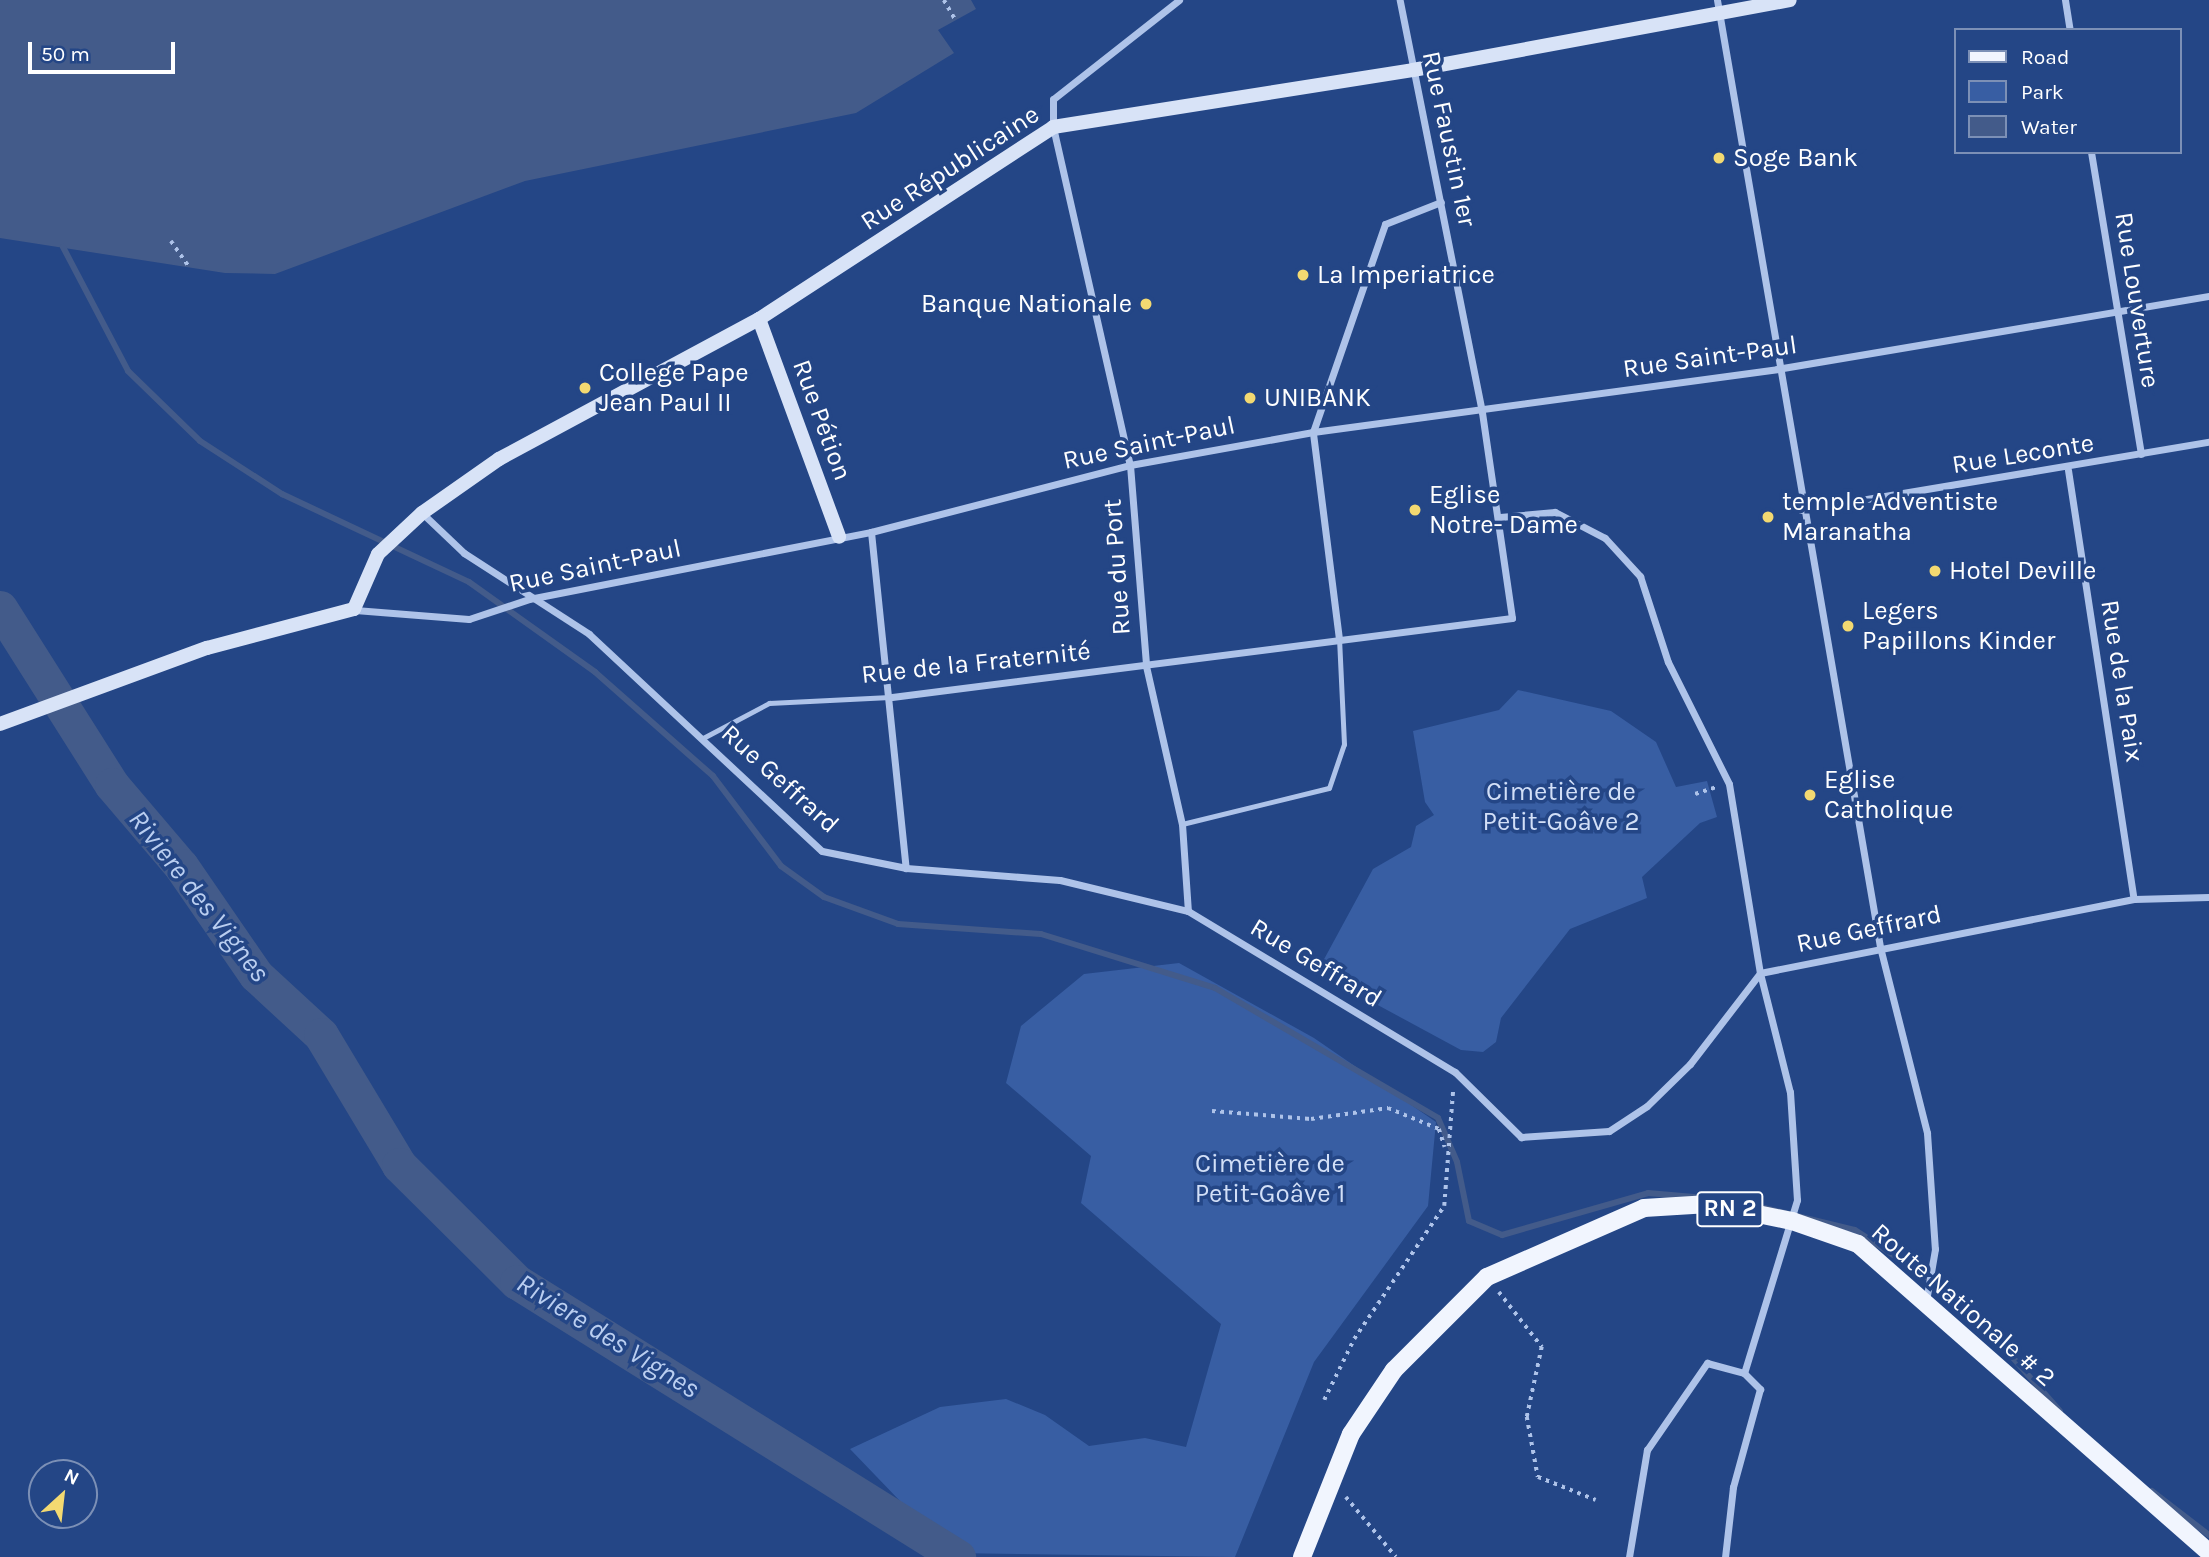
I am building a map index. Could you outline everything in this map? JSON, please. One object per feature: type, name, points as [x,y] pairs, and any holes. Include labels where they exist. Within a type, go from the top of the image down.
[{"type":"main road","name":"Route Nationale # 2","points":[[1301,1557],[1351,1434],[1394,1370],[1487,1277],[1643,1208],[1709,1205],[1792,1221],[1857,1244],[1925,1307],[2209,1552]]},
{"type":"street","name":"Rue du Port","points":[[1179,0],[1053,99],[1053,127],[1130,465],[1146,666],[1182,824],[1188,911]]},
{"type":"street","name":"Rue Faustin 1er","points":[[1400,0],[1482,412],[1500,517],[1512,618]]},
{"type":"street","name":"Rue Républicaine","points":[[354,609],[378,554],[418,519],[592,405],[759,320],[1053,127],[1413,70],[1718,7],[1790,0]]},
{"type":"street","points":[[2065,0],[2070,28]]},
{"type":"street","points":[[1718,7],[1801,510],[1880,947],[1927,1133],[1935,1249],[1925,1307]]},
{"type":"street","name":"Rue Louverture","points":[[2091,154],[2141,454]]},
{"type":"street","points":[[1339,639],[1313,432],[1385,224],[1441,202]]},
{"type":"street","name":"Rue Saint-Paul","points":[[354,609],[469,619],[529,599],[871,532],[1130,465],[1313,432],[1482,412],[1777,369],[2119,314],[2209,296]]},
{"type":"street","name":"Rue Pétion","points":[[759,320],[839,537]]},
{"type":"street","name":"Rue Leconte","points":[[1801,510],[2068,470],[2209,442]]},
{"type":"street","name":"Rue de la Paix","points":[[2068,470],[2134,899]]},
{"type":"street","points":[[1500,517],[1555,512],[1605,538],[1640,576],[1668,662],[1730,784],[1760,973],[1790,1092],[1797,1200],[1744,1373]]},
{"type":"street","name":"Rue Geffrard","points":[[418,519],[529,599],[589,634],[704,738],[822,851],[906,868],[1060,880],[1188,911],[1455,1072],[1521,1137],[1609,1131],[1690,1064],[1760,973],[1880,947],[2134,899],[2209,897]]},
{"type":"street","points":[[871,532],[892,697],[906,868]]},
{"type":"street","points":[[0,724],[37,709],[92,695],[207,648],[354,609]]},
{"type":"street","name":"Rue de la Fraternité","points":[[892,697],[1512,618]]},
{"type":"street","points":[[1629,1557],[1647,1450],[1707,1363],[1744,1373],[1760,1389],[1733,1486],[1725,1557]]},
{"type":"lane","points":[[1182,824],[1329,788],[1344,744],[1339,639]]},
{"type":"lane","name":"Rue de la Fraternité","points":[[704,738],[769,703],[892,697]]},
{"type":"path","points":[[944,0],[956,21]]},
{"type":"path","points":[[171,241],[190,268]]},
{"type":"path","points":[[1695,794],[1730,784]]},
{"type":"path","points":[[1324,1400],[1354,1339],[1444,1206],[1445,1149],[1455,1072]]},
{"type":"path","points":[[1212,1111],[1311,1119],[1388,1108],[1439,1129],[1445,1149]]},
{"type":"path","points":[[1487,1277],[1542,1347],[1527,1417],[1538,1477],[1596,1500]]},
{"type":"path","points":[[1329,1491],[1345,1495],[1396,1557]]},
{"type":"green space","name":"Cimetière de Petit-Goâve 2","points":[[1518,690],[1611,711],[1656,742],[1676,787],[1707,781],[1717,817],[1700,823],[1642,877],[1647,898],[1570,929],[1501,1018],[1496,1042],[1483,1052],[1461,1050],[1350,990],[1322,963],[1373,869],[1411,847],[1416,826],[1434,815],[1425,802],[1413,731],[1499,710]]},
{"type":"green space","name":"Cimetière de Petit-Goâve 1","points":[[1179,963],[1314,1038],[1436,1122],[1428,1206],[1314,1362],[1235,1557],[950,1553],[850,1449],[940,1407],[1006,1399],[1045,1415],[1089,1446],[1145,1438],[1186,1447],[1221,1324],[1081,1203],[1091,1156],[1006,1083],[1021,1026],[1084,974]]},
{"type":"water","points":[[0,0],[971,0],[976,9],[938,30],[954,53],[856,113],[525,181],[275,274],[225,273],[0,238]]},
{"type":"waterway","points":[[63,247],[128,371],[200,441],[282,494],[469,582],[595,672],[713,776],[781,866],[824,897],[898,924],[1041,934],[1215,988],[1438,1118],[1457,1162],[1469,1221],[1502,1235],[1648,1193],[1694,1197]]},
{"type":"waterway","name":"Riviere des Vignes","points":[[0,608],[112,785],[181,866],[256,975],[321,1035],[399,1165],[517,1282],[958,1557]]},
{"type":"waterway","points":[[1736,1201],[1855,1230],[1962,1300],[2060,1411]]},
{"type":"waterway","points":[[2152,1491],[2209,1535]]},
{"type":"place","name":"Soge Bank","points":[[1719,158]]},
{"type":"place","name":"La Imperiatrice","points":[[1303,275]]},
{"type":"place","name":"Banque Nationale","points":[[1146,304]]},
{"type":"place","name":"College Pape Jean Paul II","points":[[585,388]]},
{"type":"place","name":"UNIBANK","points":[[1250,398]]},
{"type":"place","name":"Eglise Notre- Dame","points":[[1415,510]]},
{"type":"place","name":"temple Adventiste Maranatha","points":[[1768,517]]},
{"type":"place","name":"Hotel Deville","points":[[1935,571]]},
{"type":"place","name":"Legers Papillons Kinder","points":[[1848,626]]},
{"type":"place","name":"Eglise Catholique","points":[[1810,795]]}]
